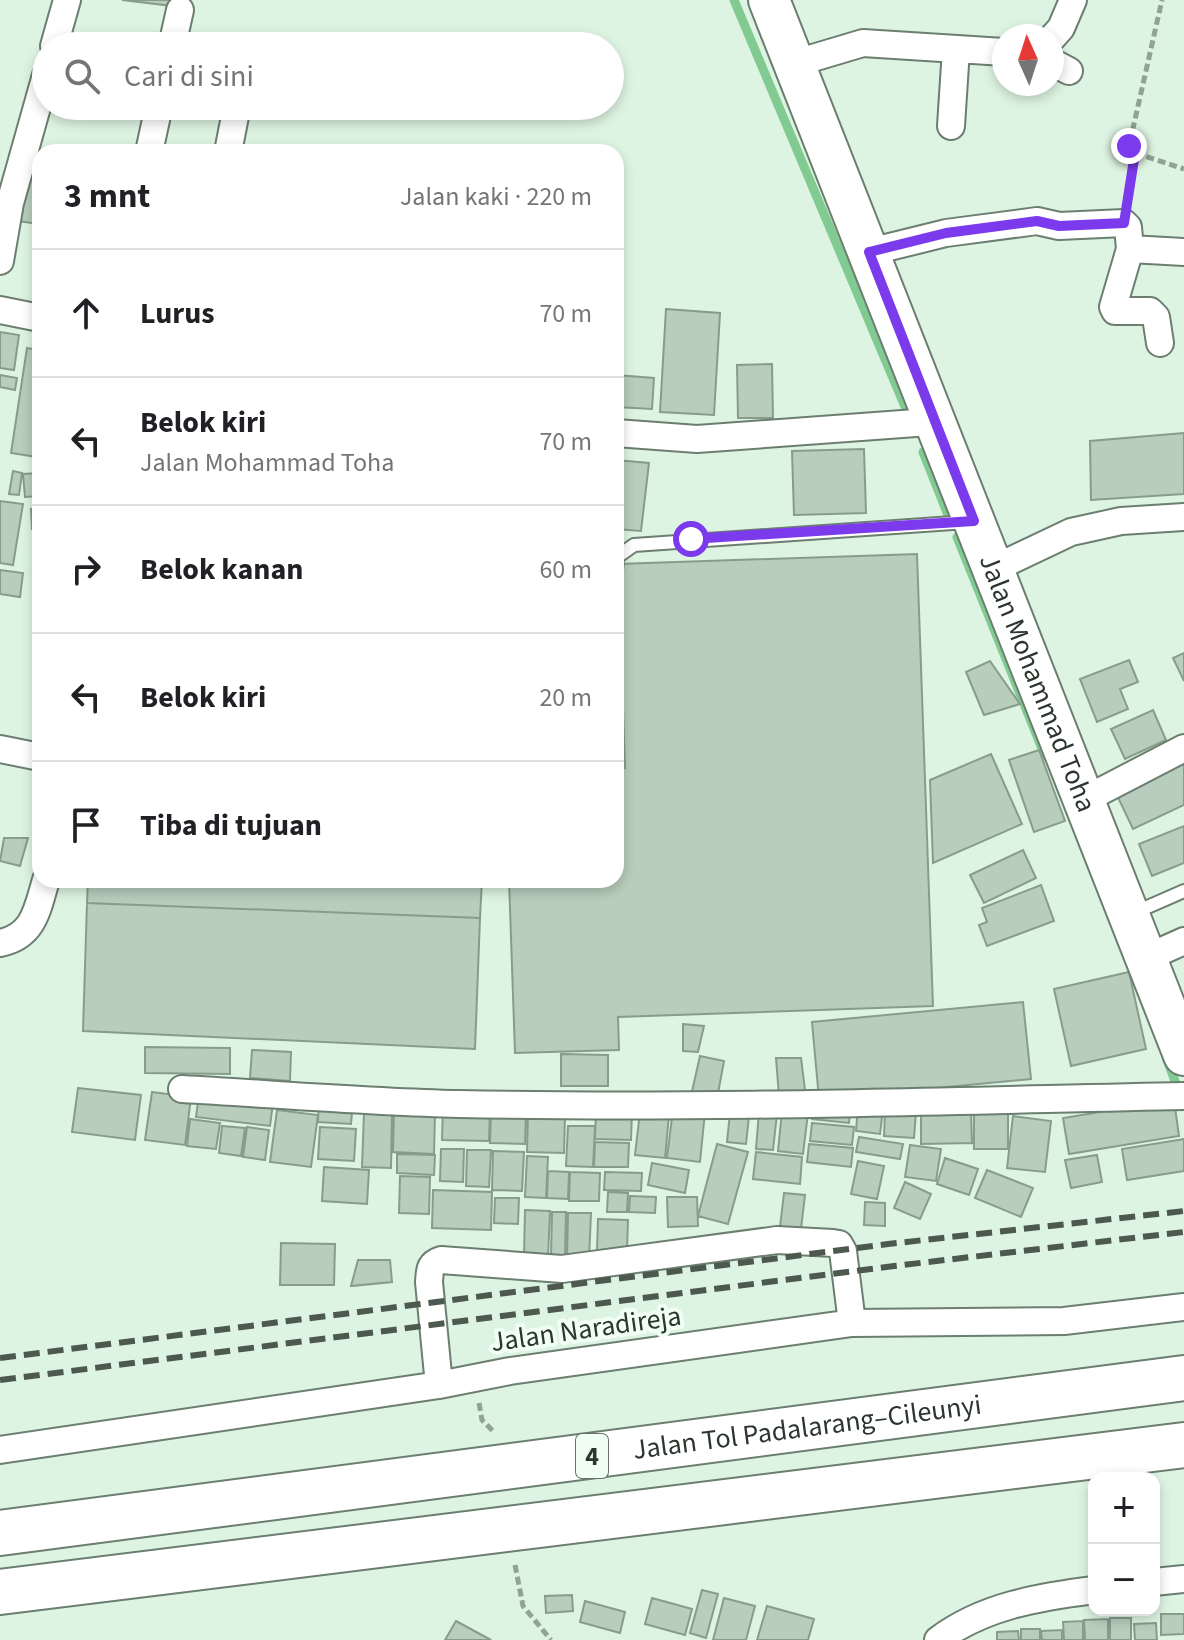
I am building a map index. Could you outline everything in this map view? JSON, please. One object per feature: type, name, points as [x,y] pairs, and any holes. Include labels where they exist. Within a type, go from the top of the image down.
[{"type":"highway","name":"Jalan Tol Padalarang–Cileunyi","points":[[0,1533],[1184,1378]]},
{"type":"highway","name":"4","points":[[0,1592],[1184,1445]]},
{"type":"main road","name":"Jalan Mohammad Toha","points":[[769,0],[1184,1055]]},
{"type":"street","points":[[58,32],[67,0]]},
{"type":"street","points":[[1063,24],[1073,0]]},
{"type":"street","points":[[175,32],[180,10]]},
{"type":"street","points":[[796,63],[863,43],[992,51]]},
{"type":"street","points":[[951,126],[956,49]]},
{"type":"street","points":[[0,261],[10,203],[33,120]]},
{"type":"street","points":[[151,144],[156,120]]},
{"type":"street","points":[[230,144],[234,120]]},
{"type":"street","points":[[869,252],[946,233],[1037,221],[1127,236],[1184,252]]},
{"type":"street","points":[[1127,236],[1113,307],[1115,311],[1150,311],[1156,317],[1160,343]]},
{"type":"street","points":[[0,310],[32,316]]},
{"type":"street","points":[[624,434],[697,439],[916,423],[933,419]]},
{"type":"street","points":[[993,569],[1071,532],[1121,521],[1184,517]]},
{"type":"street","points":[[1084,800],[1184,748]]},
{"type":"street","points":[[0,749],[32,755]]},
{"type":"street","points":[[10,940],[34,915],[43,888]]},
{"type":"street","points":[[1146,958],[1184,941]]},
{"type":"street","points":[[182,1089],[457,1104],[561,1105],[780,1106],[1184,1096]]},
{"type":"street","points":[[439,1385],[429,1282],[430,1267],[433,1262],[441,1260],[562,1269],[777,1240],[833,1243],[839,1244],[843,1251],[852,1323]]},
{"type":"street","name":"Jalan Naradireja","points":[[0,1450],[852,1323],[1064,1321],[1184,1307]]},
{"type":"street","points":[[1160,1581],[1184,1579]]},
{"type":"street","points":[[949,1637],[999,1608],[1042,1596],[1088,1591]]},
{"type":"lane","points":[[624,552],[634,545],[974,521]]},
{"type":"lane","points":[[1129,915],[1184,891]]},
{"type":"path","points":[[1162,0],[1129,146],[1135,153],[1184,169]]},
{"type":"path","points":[[1127,236],[1135,153]]},
{"type":"path","points":[[473,1378],[482,1420],[495,1433],[496,1440]]},
{"type":"path","points":[[515,1565],[523,1606],[551,1640]]},
{"type":"building","points":[[122,0],[181,0],[181,7]]},
{"type":"building","points":[[22,173],[32,174],[32,223],[10,220]]},
{"type":"building","points":[[666,309],[720,313],[714,415],[660,412]]},
{"type":"building","points":[[0,332],[19,335],[14,370],[0,368]]},
{"type":"building","points":[[27,348],[32,349],[32,456],[11,453]]},
{"type":"building","points":[[772,364],[773,418],[738,418],[737,365]]},
{"type":"building","points":[[0,375],[17,378],[15,390],[0,387]]},
{"type":"building","points":[[624,376],[654,378],[652,409],[624,407]]},
{"type":"building","points":[[1184,433],[1184,494],[1091,500],[1090,441]]},
{"type":"building","points":[[864,449],[866,513],[794,515],[792,451]]},
{"type":"building","points":[[624,461],[649,463],[641,531],[624,530]]},
{"type":"building","points":[[13,471],[22,473],[19,495],[9,494]]},
{"type":"building","points":[[32,473],[32,497],[25,497],[23,474]]},
{"type":"building","points":[[0,501],[23,504],[13,565],[0,563]]},
{"type":"building","points":[[917,554],[933,1006],[618,1017],[619,1050],[515,1053],[509,888],[624,888],[624,564]]},
{"type":"building","points":[[0,570],[23,573],[20,597],[0,594]]},
{"type":"building","points":[[1184,653],[1184,681],[1173,658]]},
{"type":"building","points":[[1129,660],[1138,682],[1120,689],[1128,709],[1097,722],[1080,679]]},
{"type":"building","points":[[990,661],[1020,704],[984,715],[966,672]]},
{"type":"building","points":[[1153,710],[1166,740],[1125,759],[1111,729]]},
{"type":"building","points":[[1039,750],[1065,821],[1034,832],[1009,760]]},
{"type":"building","points":[[991,754],[1022,824],[933,863],[930,780]]},
{"type":"building","points":[[1184,756],[1184,805],[1133,829],[1114,789]]},
{"type":"building","points":[[1184,826],[1184,863],[1152,876],[1139,844]]},
{"type":"building","points":[[4,838],[28,838],[20,866],[0,861]]},
{"type":"building","points":[[1023,850],[1036,878],[984,903],[970,875]]},
{"type":"building","points":[[1041,885],[1054,921],[987,946],[979,925],[987,922],[982,908]]},
{"type":"building","points":[[88,888],[482,888],[480,918],[87,903]]},
{"type":"building","points":[[87,903],[480,918],[475,1049],[83,1031]]},
{"type":"building","points":[[1129,972],[1146,1049],[1071,1066],[1054,989]]},
{"type":"building","points":[[1023,1002],[1031,1079],[819,1099],[812,1022]]},
{"type":"building","points":[[683,1024],[704,1026],[698,1052],[683,1051]]},
{"type":"building","points":[[145,1047],[230,1048],[230,1074],[145,1073]]},
{"type":"building","points":[[252,1050],[291,1052],[290,1081],[250,1078]]},
{"type":"building","points":[[561,1054],[608,1055],[608,1086],[561,1086]]},
{"type":"building","points":[[700,1056],[724,1061],[717,1099],[691,1096]]},
{"type":"building","points":[[776,1058],[801,1058],[806,1098],[779,1096]]},
{"type":"building","points":[[78,1088],[141,1095],[135,1140],[72,1132]]},
{"type":"building","points":[[152,1092],[191,1097],[185,1145],[145,1140]]},
{"type":"building","points":[[199,1094],[273,1103],[270,1126],[196,1117]]},
{"type":"building","points":[[319,1100],[353,1102],[351,1124],[318,1122]]},
{"type":"building","points":[[1174,1100],[1179,1136],[1069,1154],[1063,1118]]},
{"type":"building","points":[[443,1106],[490,1108],[489,1141],[442,1140]]},
{"type":"building","points":[[858,1107],[883,1109],[880,1134],[856,1131]]},
{"type":"building","points":[[974,1107],[1008,1107],[1008,1149],[974,1149]]},
{"type":"building","points":[[813,1108],[850,1112],[849,1123],[812,1119]]},
{"type":"building","points":[[673,1109],[705,1112],[700,1162],[667,1158]]},
{"type":"building","points":[[277,1110],[318,1115],[311,1167],[270,1162]]},
{"type":"building","points":[[596,1110],[632,1111],[631,1140],[595,1139]]},
{"type":"building","points":[[782,1111],[808,1113],[803,1154],[778,1151]]},
{"type":"building","points":[[885,1111],[916,1112],[914,1138],[884,1136]]},
{"type":"building","points":[[394,1112],[435,1113],[434,1154],[393,1152]]},
{"type":"building","points":[[640,1112],[669,1115],[665,1158],[635,1155]]},
{"type":"building","points":[[759,1112],[777,1114],[773,1150],[756,1149]]},
{"type":"building","points":[[921,1112],[971,1112],[972,1143],[921,1144]]},
{"type":"building","points":[[364,1113],[392,1114],[391,1168],[362,1167]]},
{"type":"building","points":[[491,1113],[526,1114],[525,1144],[490,1143]]},
{"type":"building","points":[[528,1113],[565,1115],[564,1153],[527,1152]]},
{"type":"building","points":[[730,1113],[749,1116],[746,1144],[727,1142]]},
{"type":"building","points":[[1013,1116],[1051,1121],[1045,1172],[1007,1168]]},
{"type":"building","points":[[190,1119],[220,1123],[216,1149],[187,1146]]},
{"type":"building","points":[[812,1123],[854,1127],[852,1145],[810,1141]]},
{"type":"building","points":[[222,1126],[245,1128],[241,1156],[219,1153]]},
{"type":"building","points":[[568,1126],[595,1126],[593,1167],[566,1166]]},
{"type":"building","points":[[247,1127],[269,1130],[265,1160],[243,1157]]},
{"type":"building","points":[[320,1127],[356,1129],[354,1161],[318,1159]]},
{"type":"building","points":[[859,1137],[903,1144],[900,1159],[856,1152]]},
{"type":"building","points":[[1184,1139],[1184,1171],[1127,1180],[1122,1149]]},
{"type":"building","points":[[595,1142],[629,1143],[628,1167],[594,1167]]},
{"type":"building","points":[[717,1144],[748,1152],[728,1224],[698,1216]]},
{"type":"building","points":[[809,1144],[853,1148],[851,1167],[807,1162]]},
{"type":"building","points":[[910,1145],[941,1149],[936,1181],[905,1177]]},
{"type":"building","points":[[441,1149],[464,1149],[463,1182],[440,1181]]},
{"type":"building","points":[[467,1150],[491,1150],[489,1187],[466,1186]]},
{"type":"building","points":[[493,1151],[524,1152],[522,1191],[492,1190]]},
{"type":"building","points":[[756,1152],[802,1157],[800,1184],[753,1179]]},
{"type":"building","points":[[397,1154],[435,1155],[434,1175],[397,1173]]},
{"type":"building","points":[[1097,1155],[1102,1182],[1071,1188],[1065,1160]]},
{"type":"building","points":[[527,1156],[548,1157],[546,1198],[525,1197]]},
{"type":"building","points":[[945,1158],[978,1169],[969,1195],[937,1184]]},
{"type":"building","points":[[858,1161],[884,1166],[877,1199],[851,1194]]},
{"type":"building","points":[[652,1163],[689,1170],[685,1193],[648,1185]]},
{"type":"building","points":[[324,1167],[369,1170],[367,1204],[322,1201]]},
{"type":"building","points":[[987,1170],[1033,1188],[1021,1217],[975,1198]]},
{"type":"building","points":[[548,1171],[569,1172],[568,1199],[547,1198]]},
{"type":"building","points":[[570,1172],[600,1173],[599,1201],[569,1201]]},
{"type":"building","points":[[605,1172],[642,1173],[641,1191],[604,1190]]},
{"type":"building","points":[[400,1176],[430,1177],[429,1214],[399,1213]]},
{"type":"building","points":[[905,1182],[931,1194],[920,1219],[894,1208]]},
{"type":"building","points":[[433,1190],[492,1192],[491,1230],[432,1228]]},
{"type":"building","points":[[608,1192],[628,1193],[627,1212],[607,1212]]},
{"type":"building","points":[[784,1193],[805,1195],[801,1229],[780,1227]]},
{"type":"building","points":[[630,1196],[656,1197],[655,1213],[629,1212]]},
{"type":"building","points":[[667,1197],[697,1197],[698,1226],[668,1227]]},
{"type":"building","points":[[495,1198],[519,1198],[518,1224],[494,1223]]},
{"type":"building","points":[[865,1202],[885,1203],[885,1226],[864,1225]]},
{"type":"building","points":[[525,1210],[550,1211],[548,1257],[524,1256]]},
{"type":"building","points":[[552,1212],[566,1212],[565,1256],[551,1256]]},
{"type":"building","points":[[568,1213],[591,1213],[589,1259],[567,1258]]},
{"type":"building","points":[[598,1219],[628,1220],[627,1251],[597,1250]]},
{"type":"building","points":[[281,1243],[335,1244],[334,1285],[280,1285]]},
{"type":"building","points":[[358,1260],[390,1260],[392,1282],[351,1286]]},
{"type":"building","points":[[702,1590],[718,1594],[706,1638],[690,1633]]},
{"type":"building","points":[[572,1595],[573,1611],[546,1613],[545,1596]]},
{"type":"building","points":[[652,1598],[692,1609],[685,1635],[645,1624]]},
{"type":"building","points":[[724,1598],[755,1606],[746,1640],[713,1640]]},
{"type":"building","points":[[585,1601],[625,1612],[620,1633],[580,1622]]},
{"type":"building","points":[[767,1606],[814,1619],[808,1640],[757,1640]]},
{"type":"building","points":[[1161,1614],[1184,1614],[1184,1634],[1161,1635]]},
{"type":"building","points":[[1110,1618],[1131,1618],[1131,1640],[1110,1640]]},
{"type":"building","points":[[1108,1619],[1108,1640],[1085,1640],[1084,1620]]},
{"type":"building","points":[[456,1621],[491,1640],[445,1640]]},
{"type":"building","points":[[1083,1621],[1083,1640],[1064,1640],[1063,1622]]},
{"type":"building","points":[[1156,1623],[1157,1640],[1135,1640],[1134,1624]]},
{"type":"building","points":[[1021,1629],[1040,1629],[1040,1640],[1021,1640]]},
{"type":"building","points":[[1062,1630],[1062,1640],[1042,1640],[1041,1631]]},
{"type":"building","points":[[1018,1631],[1019,1640],[997,1640],[997,1632]]},
{"type":"waterway","points":[[734,0],[911,421]]},
{"type":"waterway","points":[[923,452],[948,515]]},
{"type":"waterway","points":[[957,537],[1045,756]]},
{"type":"waterway","points":[[1167,1060],[1178,1089]]},
{"type":"railway","points":[[0,1358],[888,1244],[1184,1211]]},
{"type":"railway","points":[[0,1380],[1184,1232]]},
{"type":"route","points":[[691,539],[974,521],[869,252],[946,233],[1037,221],[1059,226],[1124,223],[1135,153],[1129,146]]}]
